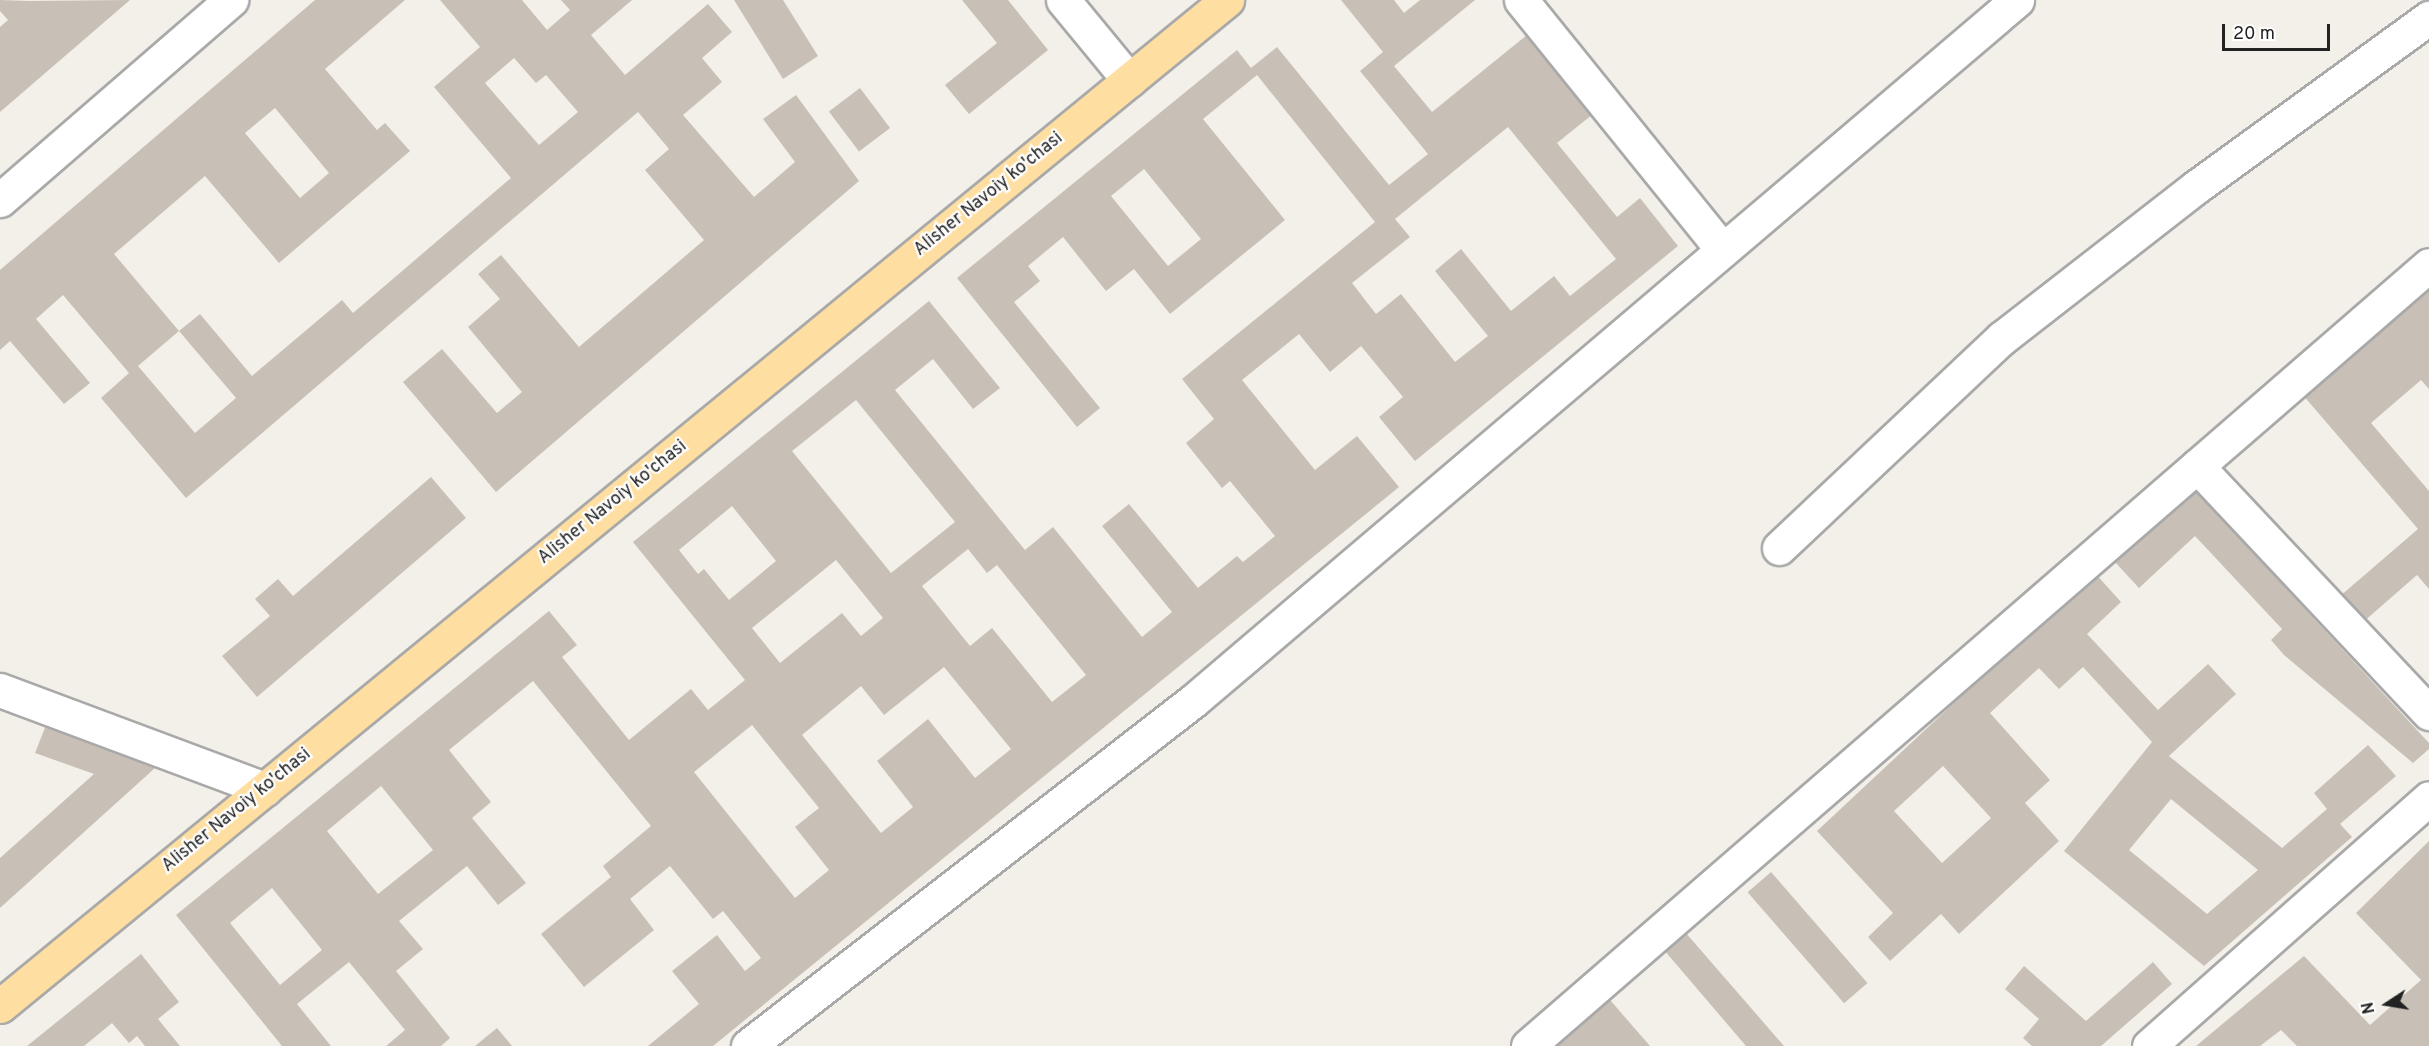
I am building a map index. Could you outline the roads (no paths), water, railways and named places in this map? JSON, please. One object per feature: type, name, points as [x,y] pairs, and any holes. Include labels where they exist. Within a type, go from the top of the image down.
[{"type":"main road","name":"Alisher Navoiy ko'chasi","points":[[0,1006],[1227,0]]},
{"type":"street","points":[[0,200],[231,0]]},
{"type":"street","points":[[1063,0],[1130,80]]},
{"type":"street","points":[[1521,0],[1723,250]]},
{"type":"street","points":[[748,1046],[1193,701],[2017,0]]},
{"type":"street","points":[[1779,548],[2002,338],[2196,188],[2429,18]]},
{"type":"street","points":[[1528,1046],[2429,265]]},
{"type":"street","points":[[2197,466],[2429,713]]},
{"type":"street","points":[[0,690],[265,789]]},
{"type":"street","points":[[2149,1046],[2429,798]]}]
